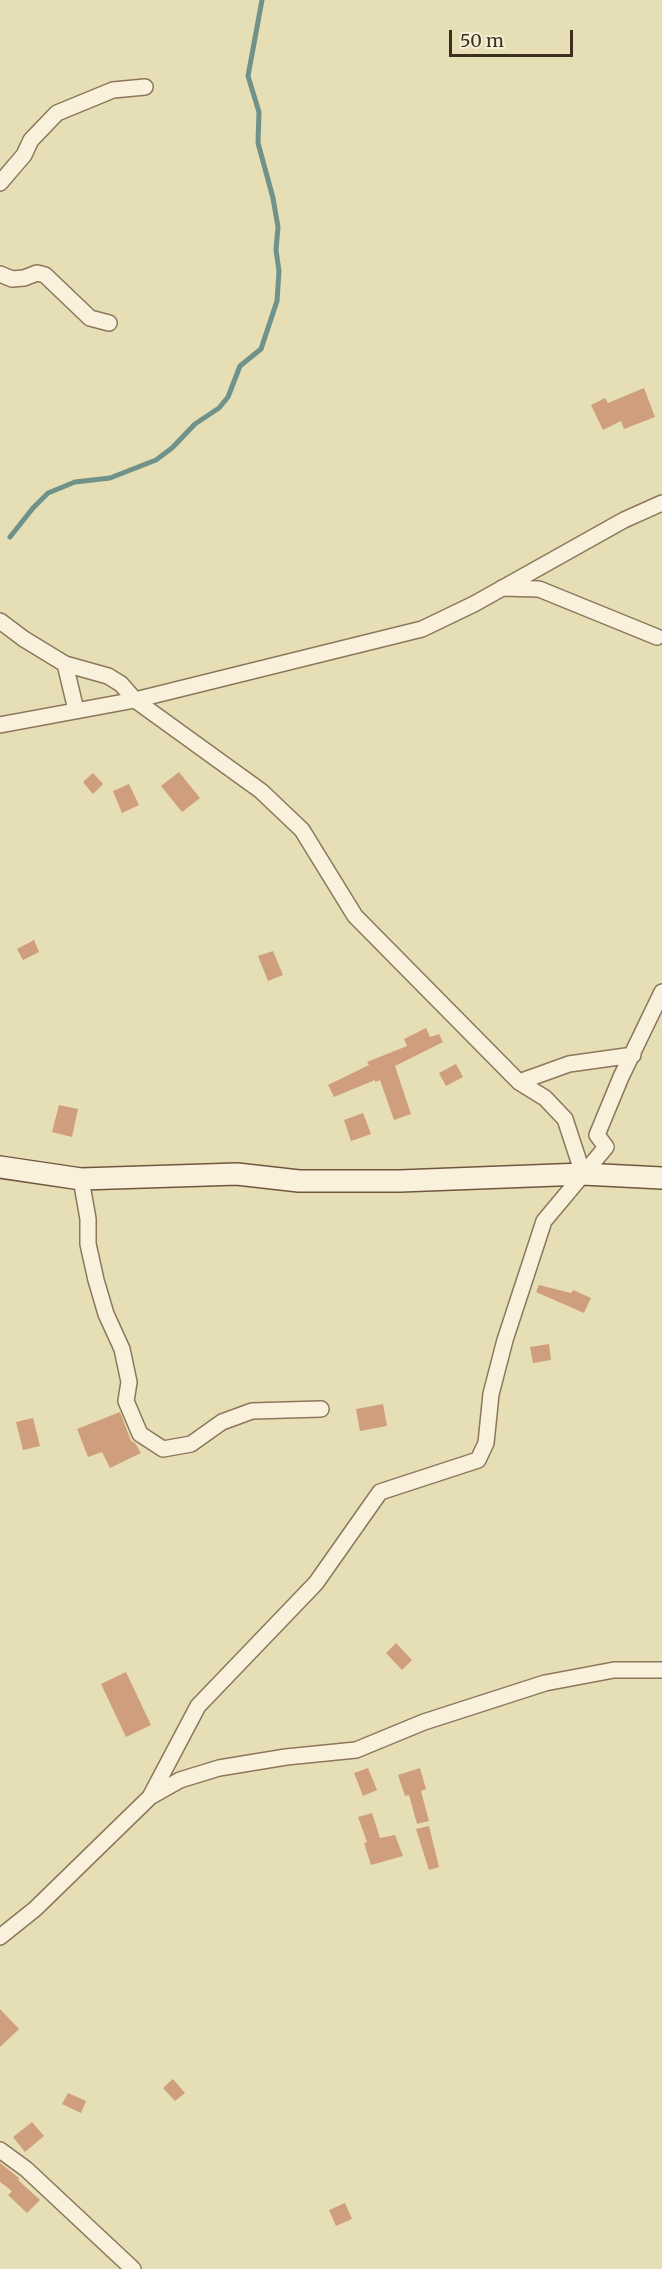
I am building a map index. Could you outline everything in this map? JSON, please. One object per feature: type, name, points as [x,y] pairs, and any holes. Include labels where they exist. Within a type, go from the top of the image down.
[{"type":"street","points":[[0,183],[24,155],[31,140],[57,113],[113,90],[146,87]]},
{"type":"street","points":[[0,274],[12,279],[24,278],[37,273],[45,275],[90,318],[109,323]]},
{"type":"street","points":[[0,725],[135,700],[422,629],[502,588],[624,520],[662,503]]},
{"type":"street","points":[[502,588],[539,589],[657,637]]},
{"type":"street","points":[[0,621],[65,664],[108,676],[121,684],[135,700],[261,791],[302,830],[355,915],[519,1082],[545,1098],[565,1119],[583,1174]]},
{"type":"street","points":[[65,664],[76,710]]},
{"type":"street","points":[[150,1797],[198,1706],[316,1583],[380,1492],[478,1460],[486,1443],[491,1394],[505,1340],[544,1221],[606,1147],[597,1135],[621,1077],[662,992]]},
{"type":"street","points":[[519,1082],[569,1064],[633,1055]]},
{"type":"street","points":[[0,1167],[81,1179],[237,1174],[299,1181],[400,1181],[583,1174],[662,1178]]},
{"type":"street","points":[[81,1179],[88,1219],[88,1244],[96,1280],[106,1314],[122,1349],[129,1382],[126,1401],[140,1434],[163,1449],[191,1444],[222,1422],[252,1411],[321,1408]]},
{"type":"street","points":[[0,1936],[35,1909],[150,1797],[180,1780],[219,1768],[286,1757],[356,1750],[435,1718],[545,1683],[614,1670],[662,1670]]},
{"type":"street","points":[[0,2150],[26,2169],[134,2269]]},
{"type":"shaded area","points":[[0,0],[662,0],[662,2269],[0,2269]]},
{"type":"building","points":[[644,388],[655,417],[624,429],[621,421],[603,430],[591,405],[605,398],[608,403]]},
{"type":"building","points":[[179,772],[200,798],[182,812],[161,786]]},
{"type":"building","points":[[93,773],[103,784],[93,794],[83,782]]},
{"type":"building","points":[[129,784],[139,805],[122,813],[113,791]]},
{"type":"building","points":[[34,940],[39,952],[23,960],[17,949]]},
{"type":"building","points":[[273,951],[283,975],[268,981],[258,956]]},
{"type":"building","points":[[426,1028],[430,1037],[439,1034],[443,1042],[395,1066],[411,1114],[394,1120],[380,1080],[334,1097],[328,1085],[369,1065],[367,1062],[407,1046],[404,1039]]},
{"type":"building","points":[[456,1064],[463,1077],[446,1086],[439,1073]]},
{"type":"building","points":[[59,1105],[78,1109],[72,1137],[52,1132]]},
{"type":"building","points":[[363,1113],[371,1134],[351,1141],[344,1120]]},
{"type":"building","points":[[539,1285],[571,1293],[573,1290],[591,1298],[584,1313],[536,1292]]},
{"type":"building","points":[[549,1344],[551,1360],[533,1363],[530,1347]]},
{"type":"building","points":[[383,1404],[387,1426],[360,1431],[356,1409]]},
{"type":"building","points":[[120,1412],[131,1441],[141,1453],[110,1468],[102,1452],[88,1457],[77,1429]]},
{"type":"building","points":[[33,1418],[40,1446],[23,1450],[16,1422]]},
{"type":"building","points":[[396,1643],[412,1660],[402,1670],[386,1653]]},
{"type":"building","points":[[126,1672],[151,1725],[126,1737],[101,1684]]},
{"type":"building","points":[[368,1768],[377,1790],[363,1796],[354,1773]]},
{"type":"building","points":[[420,1768],[426,1789],[421,1791],[429,1821],[417,1824],[409,1795],[405,1796],[398,1775]]},
{"type":"building","points":[[372,1813],[380,1838],[395,1835],[403,1856],[371,1865],[364,1843],[367,1842],[358,1817]]},
{"type":"building","points":[[429,1826],[439,1867],[429,1870],[416,1829]]},
{"type":"building","points":[[0,2009],[19,2029],[0,2047]]},
{"type":"building","points":[[173,2079],[185,2093],[175,2101],[163,2088]]},
{"type":"building","points":[[68,2093],[86,2101],[81,2113],[62,2104]]},
{"type":"building","points":[[32,2122],[44,2136],[25,2152],[13,2137]]},
{"type":"building","points":[[0,2163],[19,2178],[18,2180],[40,2200],[27,2213],[8,2195],[12,2191],[0,2182]]},
{"type":"building","points":[[345,2203],[352,2219],[336,2226],[329,2210]]},
{"type":"waterway","points":[[10,537],[48,493],[75,482],[110,478],[156,460],[172,448],[195,424],[219,408],[228,397],[240,366],[261,349],[277,301],[279,271],[276,250],[278,227],[273,198],[258,143],[259,112],[248,76],[262,0]]}]
